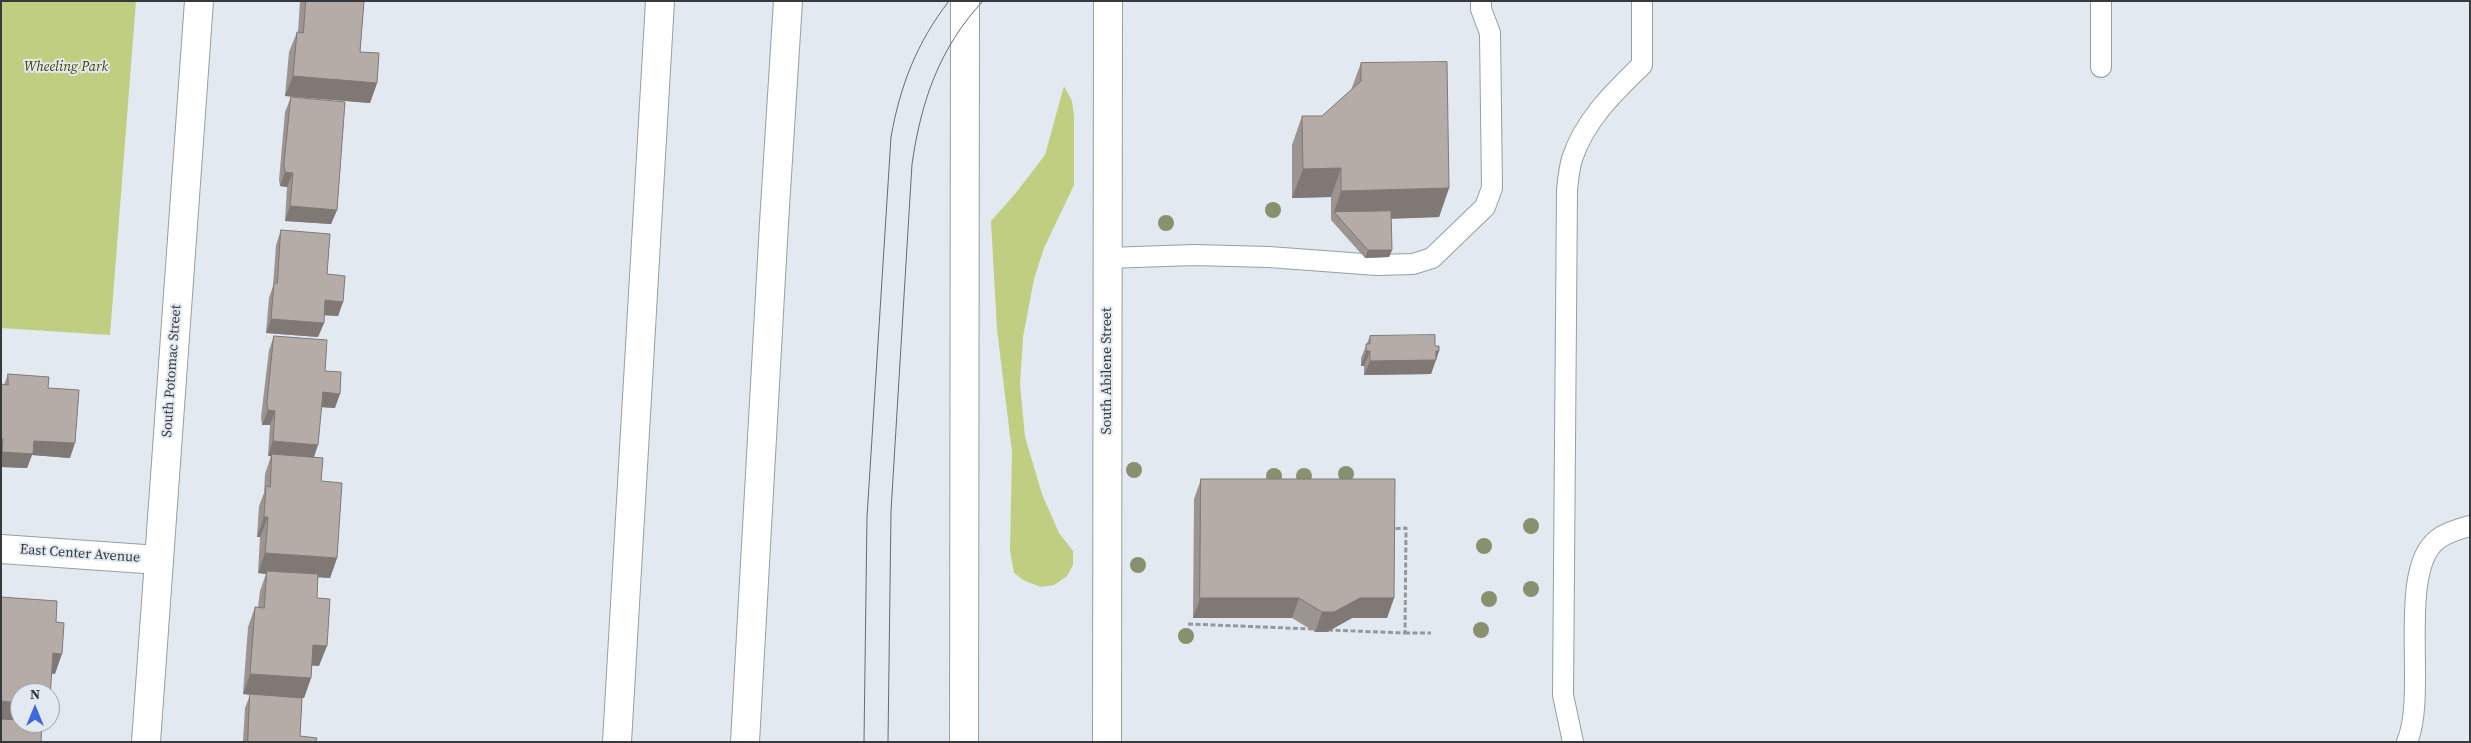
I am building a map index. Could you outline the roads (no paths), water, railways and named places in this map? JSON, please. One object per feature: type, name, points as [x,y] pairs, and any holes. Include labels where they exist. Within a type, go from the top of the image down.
[{"type":"main road","name":"South Potomac Street","points":[[146,742],[199,1]]},
{"type":"main road","points":[[617,742],[660,1]]},
{"type":"main road","points":[[745,742],[773,233],[788,1]]},
{"type":"main road","points":[[964,742],[965,1]]},
{"type":"main road","name":"South Abilene Street","points":[[1107,742],[1108,1]]},
{"type":"main road","name":"East Center Avenue","points":[[1,549],[159,560]]},
{"type":"lane","points":[[1573,742],[1563,695],[1567,190],[1572,159],[1587,127],[1608,99],[1642,65],[1642,1]]},
{"type":"lane","points":[[2101,1],[2101,66]]},
{"type":"lane","points":[[1107,258],[1194,255],[1269,257],[1377,265],[1413,264],[1432,258],[1485,208],[1492,188],[1490,33],[1481,5]]},
{"type":"lane","points":[[2407,742],[2413,719],[2416,597],[2420,574],[2426,555],[2437,540],[2454,530],[2470,526]]},
{"type":"tram line","points":[[864,742],[867,517],[891,137],[899,100],[911,65],[928,32],[949,1]]},
{"type":"tram line","points":[[888,742],[891,511],[912,164],[921,119],[934,77],[955,38],[983,1]]},
{"type":"park label","name":"Wheeling Park","points":[[66,67]]}]
